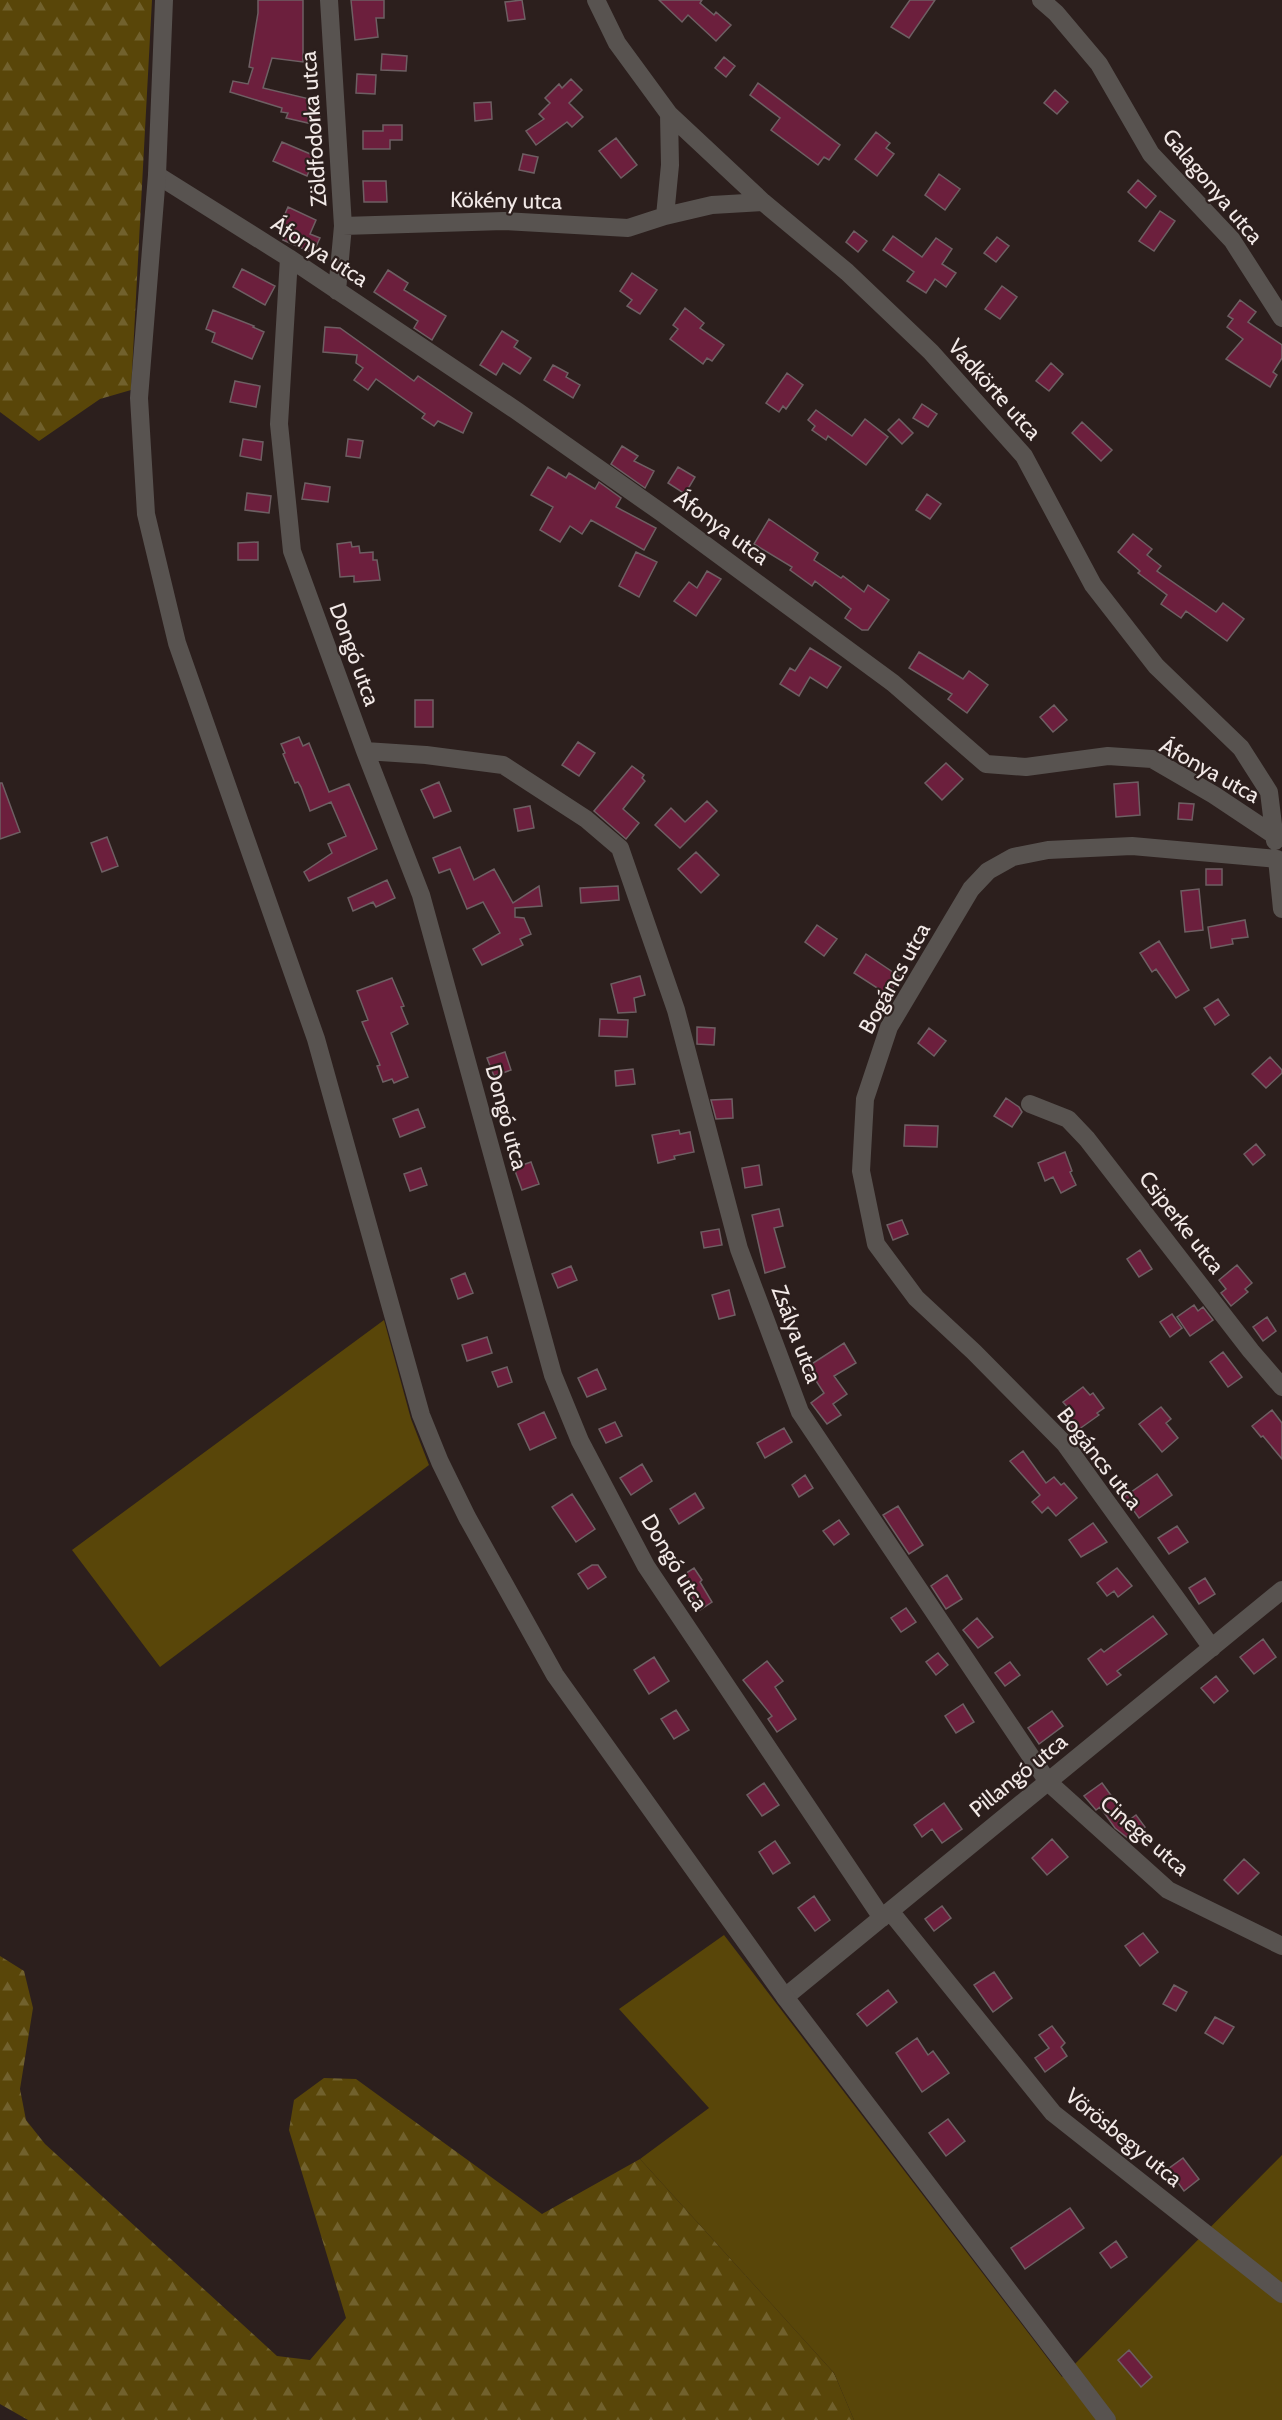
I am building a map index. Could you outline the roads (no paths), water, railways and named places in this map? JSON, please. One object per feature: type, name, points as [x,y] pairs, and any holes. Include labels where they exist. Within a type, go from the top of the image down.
[{"type":"street","points":[[165,0],[157,175],[139,398],[146,514],[177,643],[316,1039],[421,1415],[440,1462],[467,1517],[555,1675],[785,1997],[1107,2420]]},
{"type":"street","name":"Zöldfodorka utca","points":[[329,0],[343,226],[337,291]]},
{"type":"street","name":"Vadkörte utca","points":[[596,0],[617,43],[669,114],[762,202],[847,272],[931,352],[1024,456],[1093,585],[1156,666],[1241,748],[1269,792],[1274,835],[1280,859],[1282,909]]},
{"type":"street","name":"Galagonya utca","points":[[1041,0],[1056,13],[1099,64],[1151,154],[1232,240],[1282,318]]},
{"type":"street","points":[[665,216],[670,165],[669,114]]},
{"type":"street","name":"Áfonya utca","points":[[157,175],[289,258],[517,411],[784,601],[893,683],[986,764],[1026,767],[1108,756],[1152,759],[1214,795],[1274,835]]},
{"type":"street","name":"Kökény utca","points":[[343,226],[504,221],[628,228],[665,216],[712,205],[762,202]]},
{"type":"street","name":"Dongó utca","points":[[289,258],[279,424],[291,551],[365,752],[421,894],[553,1375],[580,1441],[645,1566],[886,1914]]},
{"type":"street","name":"Zsálya utca","points":[[365,752],[426,755],[503,765],[586,819],[620,848],[676,1010],[739,1249],[800,1412],[1048,1782]]},
{"type":"street","name":"Bogáncs utca","points":[[1212,1648],[1065,1444],[974,1352],[916,1298],[876,1245],[861,1171],[865,1099],[889,1027],[971,889],[988,871],[1013,857],[1048,850],[1131,846],[1280,859]]},
{"type":"street","name":"Csiperke utca","points":[[1030,1104],[1068,1119],[1088,1139],[1251,1351],[1282,1387]]},
{"type":"street","name":"Pillangó utca","points":[[785,1997],[1282,1590]]},
{"type":"street","name":"Cinege utca","points":[[1048,1782],[1168,1890],[1282,1946]]},
{"type":"street","name":"Vörösbegy utca","points":[[886,1914],[1053,2113],[1282,2294]]}]
